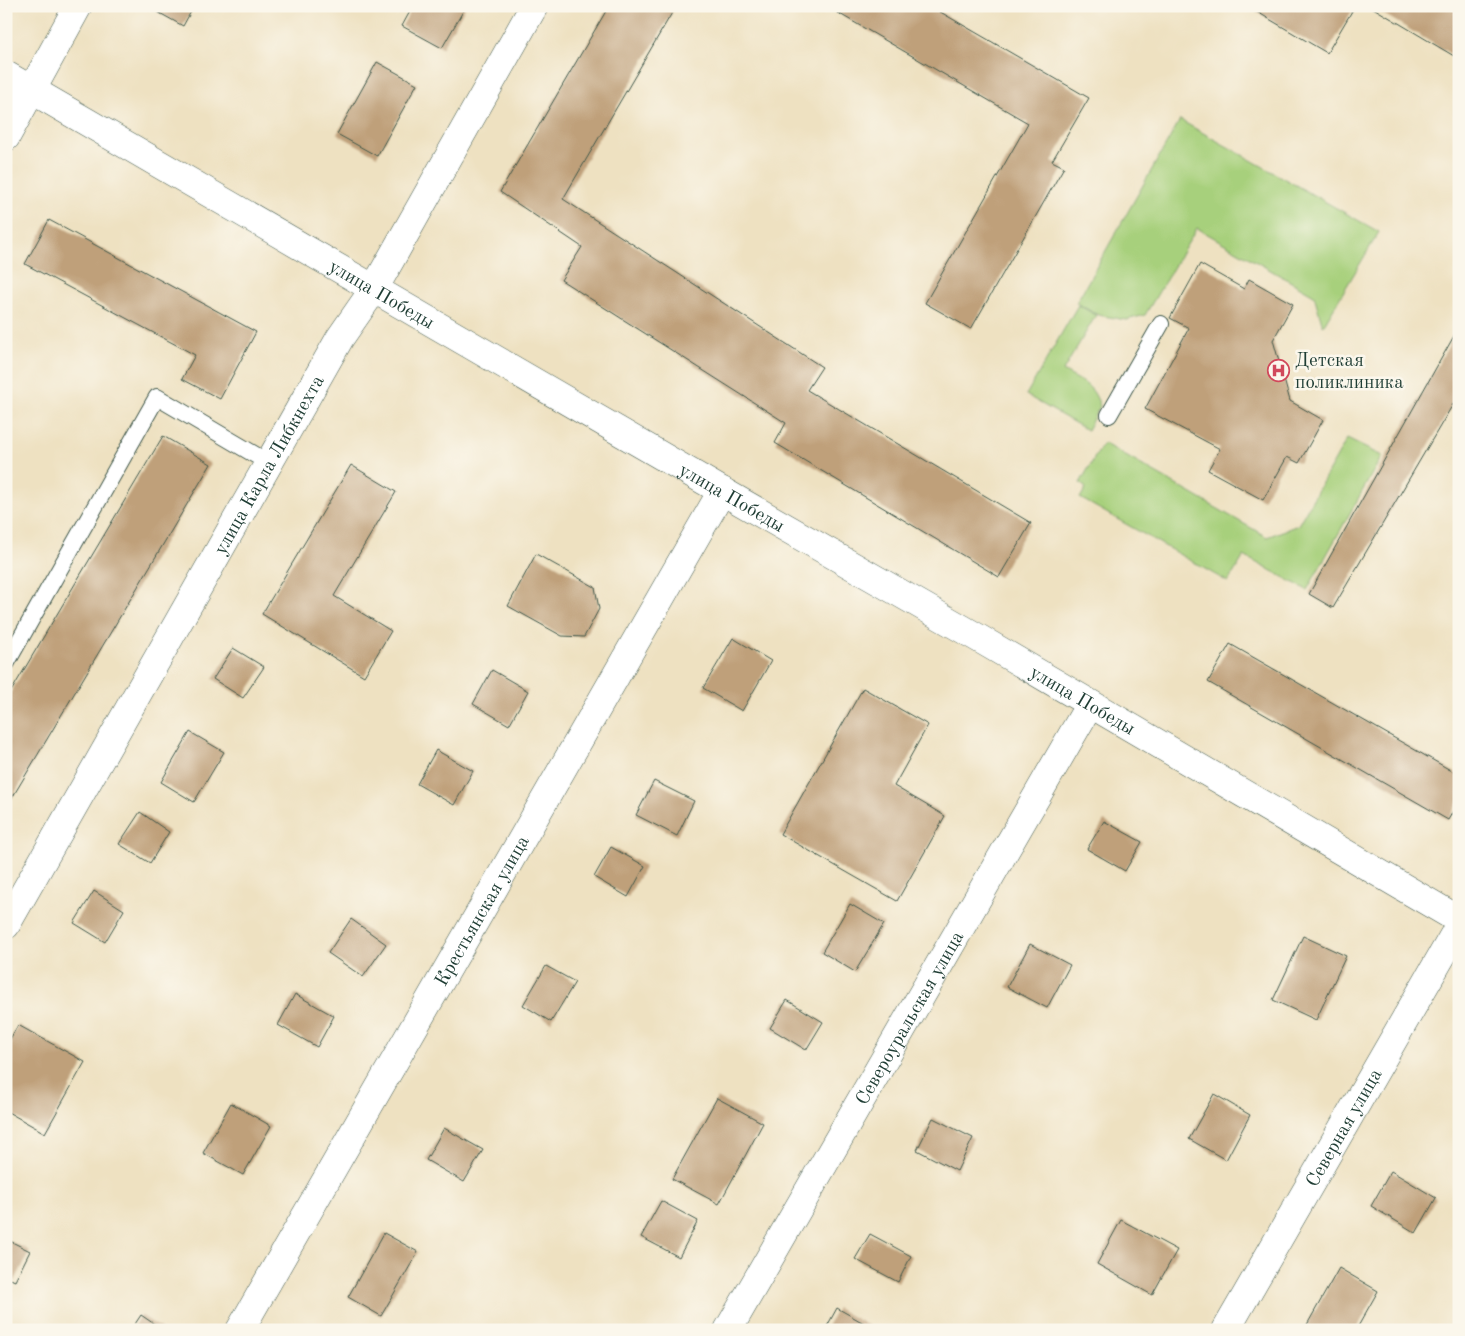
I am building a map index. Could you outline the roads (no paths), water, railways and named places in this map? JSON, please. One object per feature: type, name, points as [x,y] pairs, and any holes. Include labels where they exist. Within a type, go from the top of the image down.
[{"type":"street","points":[[6,137],[78,6]]},
{"type":"street","name":"улица Карла Либкнехта","points":[[6,925],[340,338],[374,289],[397,251],[534,6]]},
{"type":"street","name":"улица Победы","points":[[6,75],[980,639],[1459,920]]},
{"type":"street","name":"Крестьянская улица","points":[[240,1330],[722,491]]},
{"type":"street","name":"Североуральская улица","points":[[728,1330],[1090,704]]},
{"type":"street","name":"Северная улица","points":[[1226,1330],[1459,926]]},
{"type":"lane","points":[[1109,416],[1161,324]]},
{"type":"lane","points":[[6,664],[157,397],[269,462]]},
{"type":"place","name":"Детская поликлиника","points":[[1279,370]]}]
